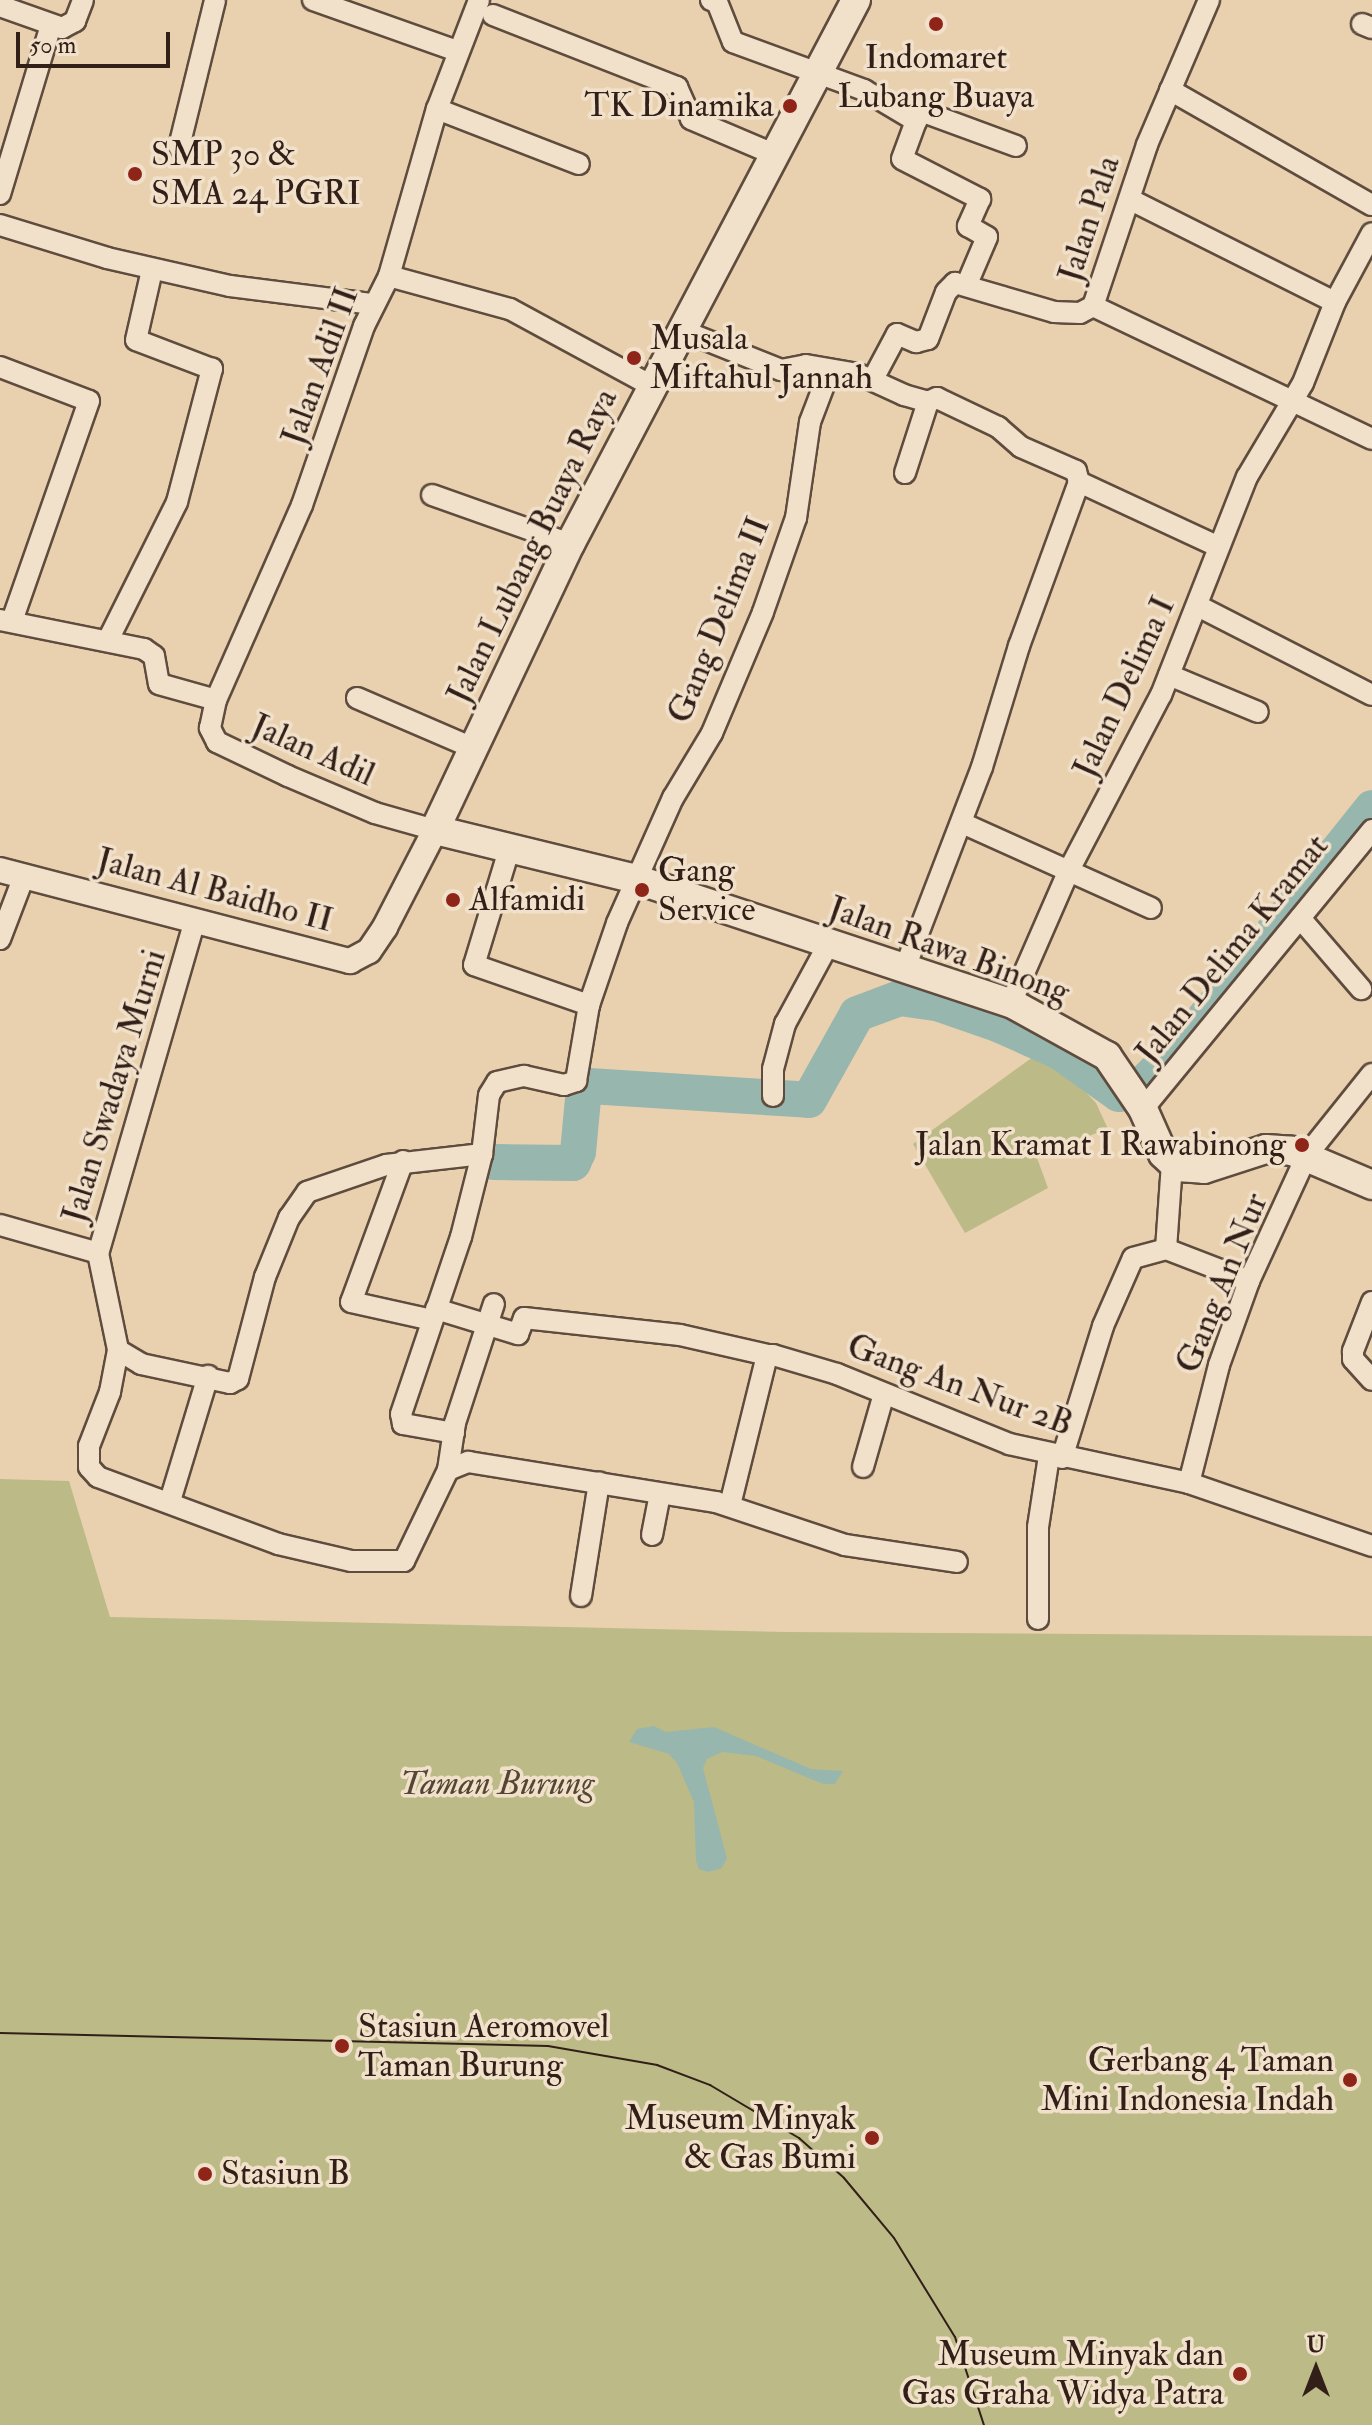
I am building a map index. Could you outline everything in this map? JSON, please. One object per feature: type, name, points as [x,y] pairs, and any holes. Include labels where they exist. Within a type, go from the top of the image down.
[{"type":"main road","name":"Jalan Lubang Buaya Raya","points":[[435,830],[570,544],[856,0]]},
{"type":"main road","name":"Jalan Rawa Binong","points":[[435,830],[637,880],[906,965],[1011,1003],[1098,1049],[1135,1097],[1172,1164]]},
{"type":"main road","points":[[1172,1164],[1204,1169],[1266,1149],[1307,1155],[1372,1185]]},
{"type":"street","points":[[0,6],[51,25],[70,26],[83,0]]},
{"type":"street","points":[[179,147],[215,0]]},
{"type":"street","points":[[313,0],[457,51]]},
{"type":"street","name":"Jalan Pala","points":[[1209,0],[1170,90],[1093,306],[1372,439]]},
{"type":"street","points":[[715,1],[733,42],[864,90],[916,121]]},
{"type":"street","points":[[389,276],[457,51],[486,7],[677,87],[691,119],[776,155]]},
{"type":"street","points":[[0,194],[51,25]]},
{"type":"street","points":[[1170,90],[1372,205]]},
{"type":"street","points":[[437,109],[579,164]]},
{"type":"street","points":[[967,284],[987,237],[968,226],[980,199],[902,159],[921,111],[1016,146]]},
{"type":"street","points":[[1131,200],[1335,302]]},
{"type":"street","points":[[0,225],[152,270],[230,286],[373,304]]},
{"type":"street","name":"Jalan Delima I","points":[[1011,1003],[1069,870],[1169,675],[1247,477],[1293,399],[1335,302],[1372,233]]},
{"type":"street","points":[[109,638],[177,502],[212,369],[136,340],[152,270]]},
{"type":"street","name":"Jalan Adil II","points":[[216,700],[306,495],[373,304],[389,276],[510,309],[652,386]]},
{"type":"street","points":[[873,379],[894,336],[926,341],[949,287],[967,284],[1054,312],[1080,313],[1093,306]]},
{"type":"street","points":[[681,330],[781,370],[806,365],[873,379],[928,402],[937,398],[978,416],[1021,447],[1076,471],[1079,482],[962,823],[906,965]]},
{"type":"street","name":"Gang Delima II","points":[[637,880],[673,798],[712,733],[763,612],[796,518],[810,422],[829,372]]},
{"type":"street","points":[[2,375],[87,399],[6,620]]},
{"type":"street","points":[[905,473],[928,402]]},
{"type":"street","points":[[1079,482],[1219,547]]},
{"type":"street","points":[[432,495],[570,544]]},
{"type":"street","points":[[1198,606],[1372,695]]},
{"type":"street","name":"Jalan Adil","points":[[6,620],[109,638],[152,652],[159,684],[216,700],[210,728],[217,742],[375,813],[435,830]]},
{"type":"street","points":[[1169,675],[1258,712]]},
{"type":"street","points":[[357,698],[473,748]]},
{"type":"street","points":[[962,823],[1069,870],[1122,899],[1151,908]]},
{"type":"street","name":"Jalan Al Baidho II","points":[[12,873],[342,960],[359,958],[409,889],[435,830]]},
{"type":"street","name":"Jalan Delima Kramat","points":[[1135,1097],[1300,918],[1372,830]]},
{"type":"street","points":[[509,850],[474,965],[589,1005]]},
{"type":"street","points":[[0,939],[12,873]]},
{"type":"street","points":[[454,1433],[403,1424],[401,1414],[481,1162],[489,1095],[497,1082],[524,1076],[564,1085],[576,1081],[589,1005],[637,880]]},
{"type":"street","points":[[1300,918],[1361,989]]},
{"type":"street","name":"Jalan Swadaya Murni","points":[[195,920],[98,1253],[118,1350],[110,1392],[89,1446],[89,1467],[98,1477],[310,1554],[394,1564],[409,1555],[448,1470]]},
{"type":"street","points":[[773,1096],[773,1069],[785,1024],[829,943]]},
{"type":"street","name":"Gang An Nur","points":[[1189,1483],[1219,1365],[1249,1281],[1307,1155],[1372,1074]]},
{"type":"street","points":[[118,1350],[141,1364],[230,1383],[243,1372],[265,1277],[289,1218],[307,1192],[403,1161],[481,1162]]},
{"type":"street","points":[[403,1161],[351,1302],[434,1314],[486,1326]]},
{"type":"street","points":[[1166,1249],[1172,1164]]},
{"type":"street","points":[[0,1225],[98,1253]]},
{"type":"street","points":[[1038,1619],[1038,1527],[1056,1457],[1133,1258],[1166,1249],[1249,1281]]},
{"type":"street","points":[[1372,1302],[1353,1351],[1353,1359],[1372,1380]]},
{"type":"street","points":[[448,1470],[454,1433],[494,1304]]},
{"type":"street","name":"Gang An Nur 2B","points":[[486,1326],[518,1334],[524,1318],[680,1335],[767,1355],[1056,1457],[1189,1483],[1372,1546]]},
{"type":"street","points":[[730,1505],[767,1355]]},
{"type":"street","points":[[170,1501],[208,1376]]},
{"type":"street","points":[[863,1467],[884,1394]]},
{"type":"street","points":[[448,1470],[468,1462],[489,1463],[730,1505],[845,1545],[957,1562]]},
{"type":"street","points":[[581,1596],[599,1482]]},
{"type":"street","points":[[652,1535],[660,1494]]},
{"type":"green space","points":[[1037,1054],[1068,1073],[1096,1103],[1108,1129],[1036,1155],[1048,1188],[965,1233],[913,1144]]},
{"type":"green space","name":"Taman Burung","points":[[0,1479],[69,1481],[110,1617],[786,1632],[1372,1636],[1372,2425],[0,2425]]},
{"type":"water","points":[[654,1726],[666,1732],[714,1727],[811,1769],[843,1771],[835,1784],[823,1784],[756,1756],[722,1752],[707,1759],[703,1768],[727,1858],[722,1868],[708,1872],[699,1869],[696,1861],[694,1802],[677,1763],[669,1754],[629,1742],[637,1729]]},
{"type":"waterway","points":[[493,1162],[573,1163],[578,1152],[584,1089],[589,1086],[809,1100],[857,1014],[900,998],[937,1003],[1000,1025],[1060,1052],[1119,1094],[1138,1089],[1186,1041],[1372,808]]},
{"type":"tram line","points":[[0,2033],[548,2046],[657,2065],[710,2085],[799,2138],[844,2178],[894,2238],[955,2337],[984,2425]]},
{"type":"place","name":"Indomaret Lubang Buaya","points":[[936,24]]},
{"type":"place","name":"TK Dinamika","points":[[790,106]]},
{"type":"place","name":"SMP 30 & SMA 24 PGRI","points":[[135,174]]},
{"type":"place","name":"Musala Miftahul Jannah","points":[[634,358]]},
{"type":"place","name":"Gang Service","points":[[642,890]]},
{"type":"place","name":"Alfamidi","points":[[453,900]]},
{"type":"place","name":"Jalan Kramat I Rawabinong","points":[[1302,1145]]},
{"type":"place","name":"Stasiun Aeromovel Taman Burung","points":[[342,2046]]},
{"type":"place","name":"Gerbang 4 Taman Mini Indonesia Indah","points":[[1350,2080]]},
{"type":"place","name":"Museum Minyak & Gas Bumi","points":[[872,2138]]},
{"type":"place","name":"Stasiun B","points":[[205,2174]]},
{"type":"place","name":"Museum Minyak dan Gas Graha Widya Patra","points":[[1240,2374]]}]
